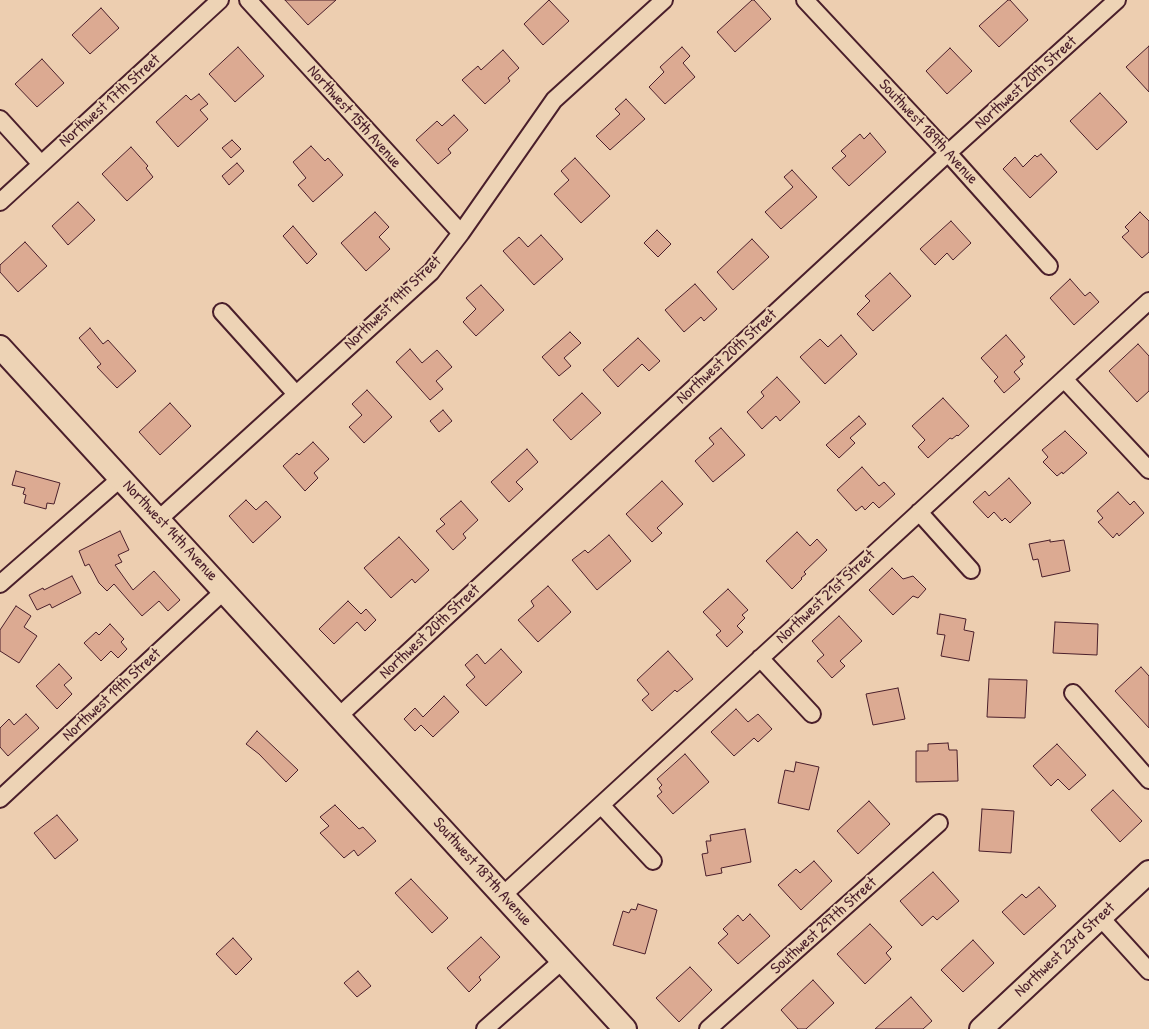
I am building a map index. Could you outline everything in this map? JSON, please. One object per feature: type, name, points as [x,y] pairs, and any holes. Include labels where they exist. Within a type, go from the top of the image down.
[{"type":"street","name":"Northwest 17th Street","points":[[0,202],[220,0]]},
{"type":"street","name":"Northwest 15th Avenue","points":[[248,0],[461,233]]},
{"type":"street","name":"Northwest 19th Street","points":[[159,519],[430,272],[461,233],[554,100],[664,0]]},
{"type":"street","name":"Southwest 189th Avenue","points":[[805,0],[1049,266]]},
{"type":"street","name":"Northwest 20th Street","points":[[339,716],[1117,0]]},
{"type":"street","points":[[0,119],[41,164]]},
{"type":"street","name":"Northwest 21st Street","points":[[503,895],[1149,301]]},
{"type":"street","points":[[222,312],[296,394]]},
{"type":"street","name":"Northwest 14th Avenue","points":[[0,347],[339,716]]},
{"type":"street","points":[[1064,379],[1149,470]]},
{"type":"street","points":[[0,584],[121,478]]},
{"type":"street","points":[[919,512],[971,570]]},
{"type":"street","name":"Northwest 19th Street","points":[[0,799],[224,590]]},
{"type":"street","points":[[760,658],[812,714]]},
{"type":"street","points":[[1073,693],[1149,780]]},
{"type":"street","name":"Southwest 187th Avenue","points":[[339,716],[626,1029]]},
{"type":"street","points":[[601,805],[653,861]]},
{"type":"street","name":"Southwest 297th Street","points":[[708,1029],[939,823]]},
{"type":"street","name":"Northwest 23rd Street","points":[[981,1029],[1149,872]]},
{"type":"street","points":[[1100,917],[1149,971]]},
{"type":"street","points":[[485,1029],[563,960]]},
{"type":"building","points":[[285,0],[336,0],[308,25]]},
{"type":"building","points":[[549,0],[569,21],[543,45],[524,24]]},
{"type":"building","points":[[752,0],[771,19],[735,52],[717,32]]},
{"type":"building","points":[[1008,0],[1028,20],[999,47],[979,26]]},
{"type":"building","points":[[101,8],[119,28],[90,54],[72,35]]},
{"type":"building","points":[[1149,46],[1149,92],[1126,67]]},
{"type":"building","points":[[238,47],[264,76],[235,102],[209,74]]},
{"type":"building","points":[[682,47],[690,56],[683,63],[695,77],[665,104],[649,87],[664,72],[660,67]]},
{"type":"building","points":[[950,48],[972,71],[947,94],[926,71]]},
{"type":"building","points":[[503,50],[519,68],[508,78],[510,81],[485,104],[462,80],[478,66],[481,70]]},
{"type":"building","points":[[42,59],[64,83],[37,107],[15,84]]},
{"type":"building","points":[[1100,93],[1127,122],[1097,150],[1070,121]]},
{"type":"building","points":[[199,94],[208,104],[200,110],[208,119],[178,147],[156,122],[186,95],[191,100]]},
{"type":"building","points":[[626,99],[645,119],[610,150],[596,136],[620,114],[615,109]]},
{"type":"building","points":[[454,115],[468,130],[448,149],[451,153],[438,164],[416,140],[437,121],[442,126]]},
{"type":"building","points":[[870,133],[886,152],[849,186],[832,168],[846,156],[841,151],[860,134],[864,139]]},
{"type":"building","points":[[232,140],[241,149],[231,158],[222,148]]},
{"type":"building","points":[[311,146],[325,161],[328,158],[343,175],[313,202],[298,185],[306,178],[293,162]]},
{"type":"building","points":[[131,147],[148,166],[146,168],[153,177],[127,201],[102,174]]},
{"type":"building","points":[[1041,154],[1057,172],[1030,198],[1003,169],[1015,157],[1023,167],[1035,155],[1037,157]]},
{"type":"building","points":[[575,158],[610,196],[581,223],[554,194],[569,180],[561,171]]},
{"type":"building","points":[[237,163],[244,171],[229,185],[222,176]]},
{"type":"building","points":[[792,170],[817,197],[781,229],[765,212],[793,187],[784,177]]},
{"type":"building","points":[[78,202],[95,220],[68,245],[52,226]]},
{"type":"building","points":[[375,212],[389,227],[379,237],[390,249],[366,271],[341,243]]},
{"type":"building","points":[[1140,212],[1149,221],[1149,252],[1142,258],[1122,237],[1129,231],[1125,227]]},
{"type":"building","points":[[951,221],[971,243],[953,260],[947,253],[935,265],[920,249]]},
{"type":"building","points":[[293,226],[317,254],[307,264],[283,236]]},
{"type":"building","points":[[657,230],[671,244],[658,257],[644,243]]},
{"type":"building","points":[[541,235],[563,259],[534,285],[503,251],[519,237],[528,247]]},
{"type":"building","points":[[752,239],[769,257],[733,290],[717,272]]},
{"type":"building","points":[[25,242],[47,266],[18,292],[0,272],[0,265]]},
{"type":"building","points":[[890,273],[911,296],[873,331],[857,314],[870,301],[865,296]]},
{"type":"building","points":[[1070,279],[1085,296],[1090,292],[1099,302],[1074,325],[1050,298]]},
{"type":"building","points":[[695,284],[717,309],[704,321],[701,317],[684,332],[665,310]]},
{"type":"building","points":[[481,285],[504,310],[476,336],[463,322],[476,309],[466,298]]},
{"type":"building","points":[[90,328],[103,344],[108,340],[136,371],[117,388],[97,367],[101,364],[79,338]]},
{"type":"building","points":[[570,332],[581,343],[564,358],[571,366],[559,376],[542,357]]},
{"type":"building","points":[[841,335],[857,354],[825,384],[800,357],[820,339],[828,347]]},
{"type":"building","points":[[1006,335],[1025,357],[1020,361],[1023,364],[1014,372],[1020,379],[1004,393],[994,381],[998,377],[981,358]]},
{"type":"building","points":[[638,338],[660,361],[649,371],[642,364],[618,387],[603,370]]},
{"type":"building","points":[[1138,344],[1149,356],[1149,391],[1137,402],[1109,371]]},
{"type":"building","points":[[410,349],[422,363],[437,350],[452,367],[436,381],[443,389],[430,400],[396,362]]},
{"type":"building","points":[[777,377],[800,402],[780,421],[776,416],[762,429],[747,412],[764,396],[761,392]]},
{"type":"building","points":[[367,390],[392,417],[364,443],[349,427],[362,415],[352,404]]},
{"type":"building","points":[[582,393],[601,413],[571,440],[553,420]]},
{"type":"building","points":[[943,398],[969,426],[958,436],[950,438],[928,458],[918,447],[925,440],[912,426]]},
{"type":"building","points":[[170,403],[191,426],[160,455],[139,432]]},
{"type":"building","points":[[443,410],[452,421],[439,432],[430,421]]},
{"type":"building","points":[[859,416],[866,424],[850,438],[855,443],[839,458],[826,445]]},
{"type":"building","points":[[721,428],[745,455],[713,482],[695,461],[714,444],[709,438]]},
{"type":"building","points":[[1065,431],[1087,453],[1063,474],[1062,472],[1057,476],[1043,462],[1048,457],[1042,450]]},
{"type":"building","points":[[313,442],[329,459],[314,473],[318,478],[305,491],[283,466]]},
{"type":"building","points":[[527,449],[538,462],[516,482],[523,489],[509,502],[491,482]]},
{"type":"building","points":[[862,467],[879,486],[884,482],[895,494],[879,508],[873,502],[865,510],[862,506],[856,511],[837,490]]},
{"type":"building","points":[[16,471],[60,483],[54,504],[47,503],[46,509],[24,503],[26,495],[23,494],[25,488],[12,485]]},
{"type":"building","points":[[1009,478],[1031,503],[1010,523],[1005,518],[1002,521],[994,512],[988,518],[973,502],[985,491],[989,496]]},
{"type":"building","points":[[662,481],[683,504],[657,528],[662,533],[652,542],[626,514]]},
{"type":"building","points":[[1118,492],[1130,505],[1134,501],[1144,513],[1119,536],[1117,533],[1113,538],[1098,522],[1103,518],[1097,511]]},
{"type":"building","points":[[246,500],[256,510],[266,501],[281,517],[253,543],[229,516]]},
{"type":"building","points":[[461,501],[478,520],[463,534],[466,538],[453,550],[436,531],[445,524],[440,519]]},
{"type":"building","points":[[120,531],[129,550],[118,555],[122,562],[115,565],[133,590],[154,571],[180,600],[168,611],[159,601],[142,616],[114,584],[107,591],[99,583],[89,564],[85,566],[79,551]]},
{"type":"building","points":[[797,532],[810,546],[817,539],[827,550],[804,572],[806,574],[792,589],[766,561]]},
{"type":"building","points":[[609,535],[631,561],[597,590],[572,560],[585,550],[588,553]]},
{"type":"building","points":[[399,537],[429,570],[415,583],[412,579],[391,598],[364,568]]},
{"type":"building","points":[[1050,540],[1050,542],[1064,540],[1070,571],[1042,577],[1038,559],[1033,560],[1029,544]]},
{"type":"building","points":[[892,568],[903,579],[913,576],[926,589],[918,598],[913,596],[893,615],[869,590]]},
{"type":"building","points":[[72,576],[81,593],[52,608],[50,604],[37,610],[29,595]]},
{"type":"building","points":[[548,586],[571,612],[538,642],[518,620],[534,606],[531,601]]},
{"type":"building","points":[[728,589],[748,610],[742,615],[745,618],[737,626],[743,632],[727,647],[716,635],[721,631],[703,612]]},
{"type":"building","points":[[348,601],[361,614],[366,609],[376,620],[365,631],[357,622],[334,644],[319,629]]},
{"type":"building","points":[[16,606],[31,616],[24,627],[37,636],[19,663],[0,651],[0,630]]},
{"type":"building","points":[[940,614],[966,619],[964,630],[974,632],[969,661],[941,656],[945,635],[937,634]]},
{"type":"building","points":[[839,616],[862,641],[840,661],[845,666],[832,678],[817,661],[824,655],[812,641]]},
{"type":"building","points":[[1055,622],[1098,624],[1097,655],[1053,653]]},
{"type":"building","points":[[110,624],[124,639],[121,642],[127,649],[118,658],[111,651],[101,661],[84,643],[96,632],[99,635]]},
{"type":"building","points":[[501,649],[522,672],[486,706],[466,685],[475,677],[465,665],[477,654],[485,664]]},
{"type":"building","points":[[668,651],[693,679],[677,692],[675,690],[652,711],[642,700],[649,694],[637,680]]},
{"type":"building","points":[[59,664],[72,678],[64,685],[72,694],[57,709],[36,686]]},
{"type":"building","points":[[1141,667],[1149,676],[1149,728],[1115,691]]},
{"type":"building","points":[[989,679],[1027,680],[1025,718],[987,717]]},
{"type":"building","points":[[898,688],[905,719],[873,725],[866,694]]},
{"type":"building","points":[[444,696],[459,712],[433,737],[421,725],[415,731],[404,719],[415,708],[423,717]]},
{"type":"building","points":[[736,709],[748,722],[758,714],[772,729],[758,742],[754,738],[734,756],[711,732]]},
{"type":"building","points":[[26,714],[39,728],[8,756],[0,747],[0,728],[9,719],[14,725]]},
{"type":"building","points":[[257,731],[298,770],[286,782],[259,754],[246,744]]},
{"type":"building","points":[[948,743],[949,750],[957,750],[958,781],[916,782],[916,751],[928,751],[928,744]]},
{"type":"building","points":[[1057,744],[1086,775],[1069,790],[1058,779],[1051,786],[1033,766]]},
{"type":"building","points":[[685,754],[709,782],[673,814],[657,796],[662,792],[659,788],[662,785],[657,779]]},
{"type":"building","points":[[796,762],[819,767],[809,810],[778,803],[785,770],[794,772]]},
{"type":"building","points":[[1113,790],[1142,821],[1120,842],[1091,810]]},
{"type":"building","points":[[869,801],[890,824],[858,854],[837,831]]},
{"type":"building","points":[[335,805],[359,829],[363,827],[376,841],[358,856],[354,850],[344,858],[320,833],[329,826],[320,817]]},
{"type":"building","points":[[982,809],[1014,811],[1011,853],[979,851]]},
{"type":"building","points":[[57,815],[78,840],[55,859],[34,833]]},
{"type":"building","points":[[745,829],[751,862],[721,868],[722,873],[706,876],[702,854],[708,853],[706,841],[711,841],[710,835]]},
{"type":"building","points":[[814,861],[832,881],[801,910],[778,885],[796,869],[800,873]]},
{"type":"building","points":[[933,872],[959,901],[937,920],[933,916],[922,926],[900,901]]},
{"type":"building","points":[[411,879],[448,918],[432,933],[395,893]]},
{"type":"building","points":[[1039,887],[1056,906],[1024,935],[1002,912],[1022,894],[1026,898]]},
{"type":"building","points":[[638,904],[657,910],[645,954],[613,945],[623,911],[629,913],[631,909],[636,910]]},
{"type":"building","points":[[750,914],[770,936],[738,964],[718,943],[728,934],[723,929],[738,915],[743,921]]},
{"type":"building","points":[[870,924],[892,947],[886,953],[891,959],[865,984],[837,954]]},
{"type":"building","points":[[481,937],[500,957],[479,977],[481,980],[469,992],[447,968]]},
{"type":"building","points":[[233,938],[252,959],[236,975],[216,954]]},
{"type":"building","points":[[973,940],[994,963],[963,992],[941,970]]},
{"type":"building","points":[[690,967],[712,990],[679,1022],[656,998]]},
{"type":"building","points":[[358,971],[371,986],[357,997],[344,983]]},
{"type":"building","points":[[813,980],[834,1003],[806,1029],[798,1029],[781,1010]]},
{"type":"building","points":[[911,997],[932,1021],[923,1029],[875,1029]]}]
